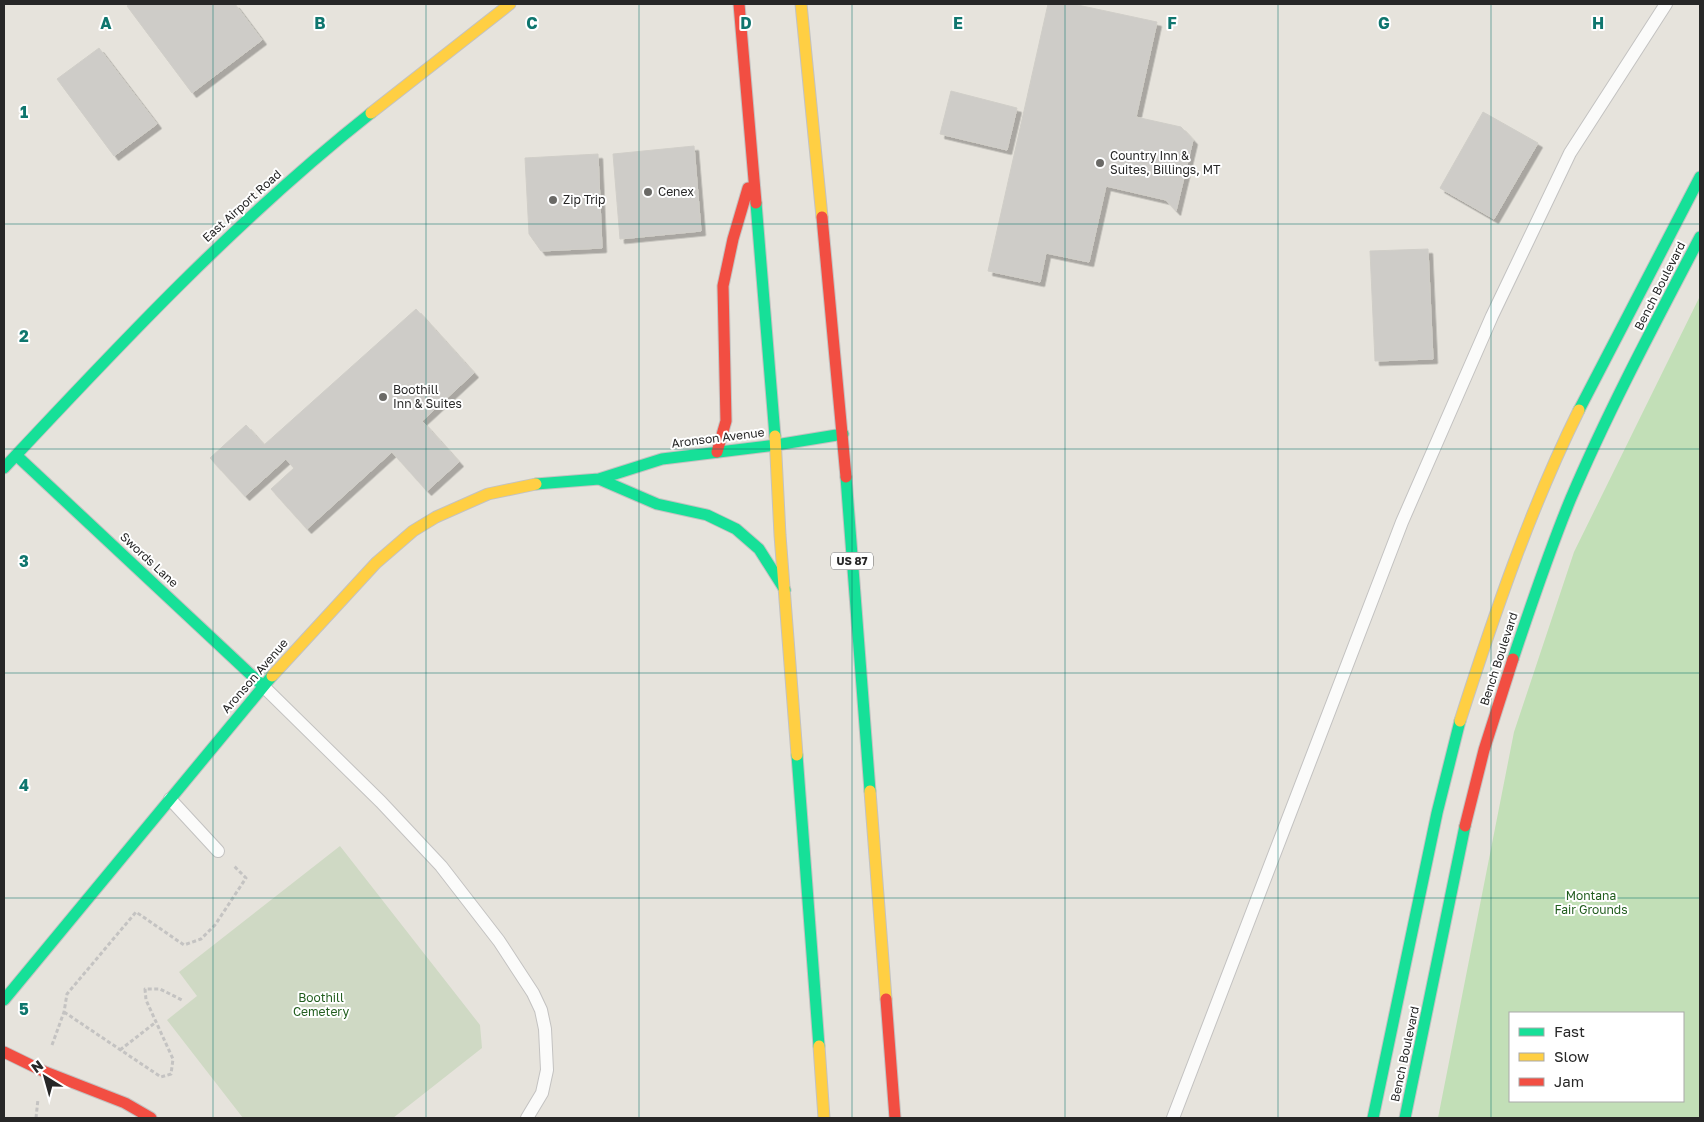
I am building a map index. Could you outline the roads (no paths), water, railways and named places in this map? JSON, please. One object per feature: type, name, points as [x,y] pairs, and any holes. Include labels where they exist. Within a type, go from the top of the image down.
[{"type":"main road","name":"East Airport Road","points":[[4,468],[122,342],[216,248],[324,151],[510,4]]},
{"type":"main road","points":[[739,4],[776,445],[824,1118]]},
{"type":"main road","name":"US 87","points":[[801,4],[842,434],[895,1118]]},
{"type":"main road","points":[[717,452],[726,420],[723,286],[733,239],[752,172]]},
{"type":"main road","points":[[1373,1118],[1437,813],[1459,724],[1486,638],[1528,526],[1578,412],[1700,177]]},
{"type":"main road","name":"Bench Boulevard","points":[[1405,1118],[1454,877],[1476,780],[1530,605],[1554,538],[1594,444],[1700,237]]},
{"type":"main road","name":"Aronson Avenue","points":[[4,1000],[280,666],[376,563],[413,531],[436,517],[488,494],[537,484],[599,479],[662,459],[776,445],[842,434]]},
{"type":"main road","name":"Swords Lane","points":[[16,455],[263,686]]},
{"type":"main road","name":"Aronson Avenue","points":[[599,479],[657,504],[707,515],[736,529],[759,549],[785,590]]},
{"type":"main road","points":[[4,1052],[43,1071],[125,1103],[151,1118]]},
{"type":"main road","points":[[24,1073],[43,1071]]},
{"type":"lane","points":[[1173,1118],[1402,522],[1492,316],[1570,153],[1666,4]]},
{"type":"lane","points":[[263,686],[381,802],[441,866],[498,940],[529,986],[541,1010],[545,1028],[547,1070],[542,1093],[527,1118]]},
{"type":"lane","points":[[170,799],[218,851]]},
{"type":"place","name":"Country Inn & Suites, Billings, MT","points":[[1100,163]]},
{"type":"place","name":"Cenex","points":[[648,192]]},
{"type":"place","name":"Zip Trip","points":[[553,200]]},
{"type":"place","name":"Boothill Inn & Suites","points":[[383,397]]},
{"type":"park label","name":"Montana Fair Grounds","points":[[1591,903]]},
{"type":"park label","name":"Boothill Cemetery","points":[[321,1005]]}]
